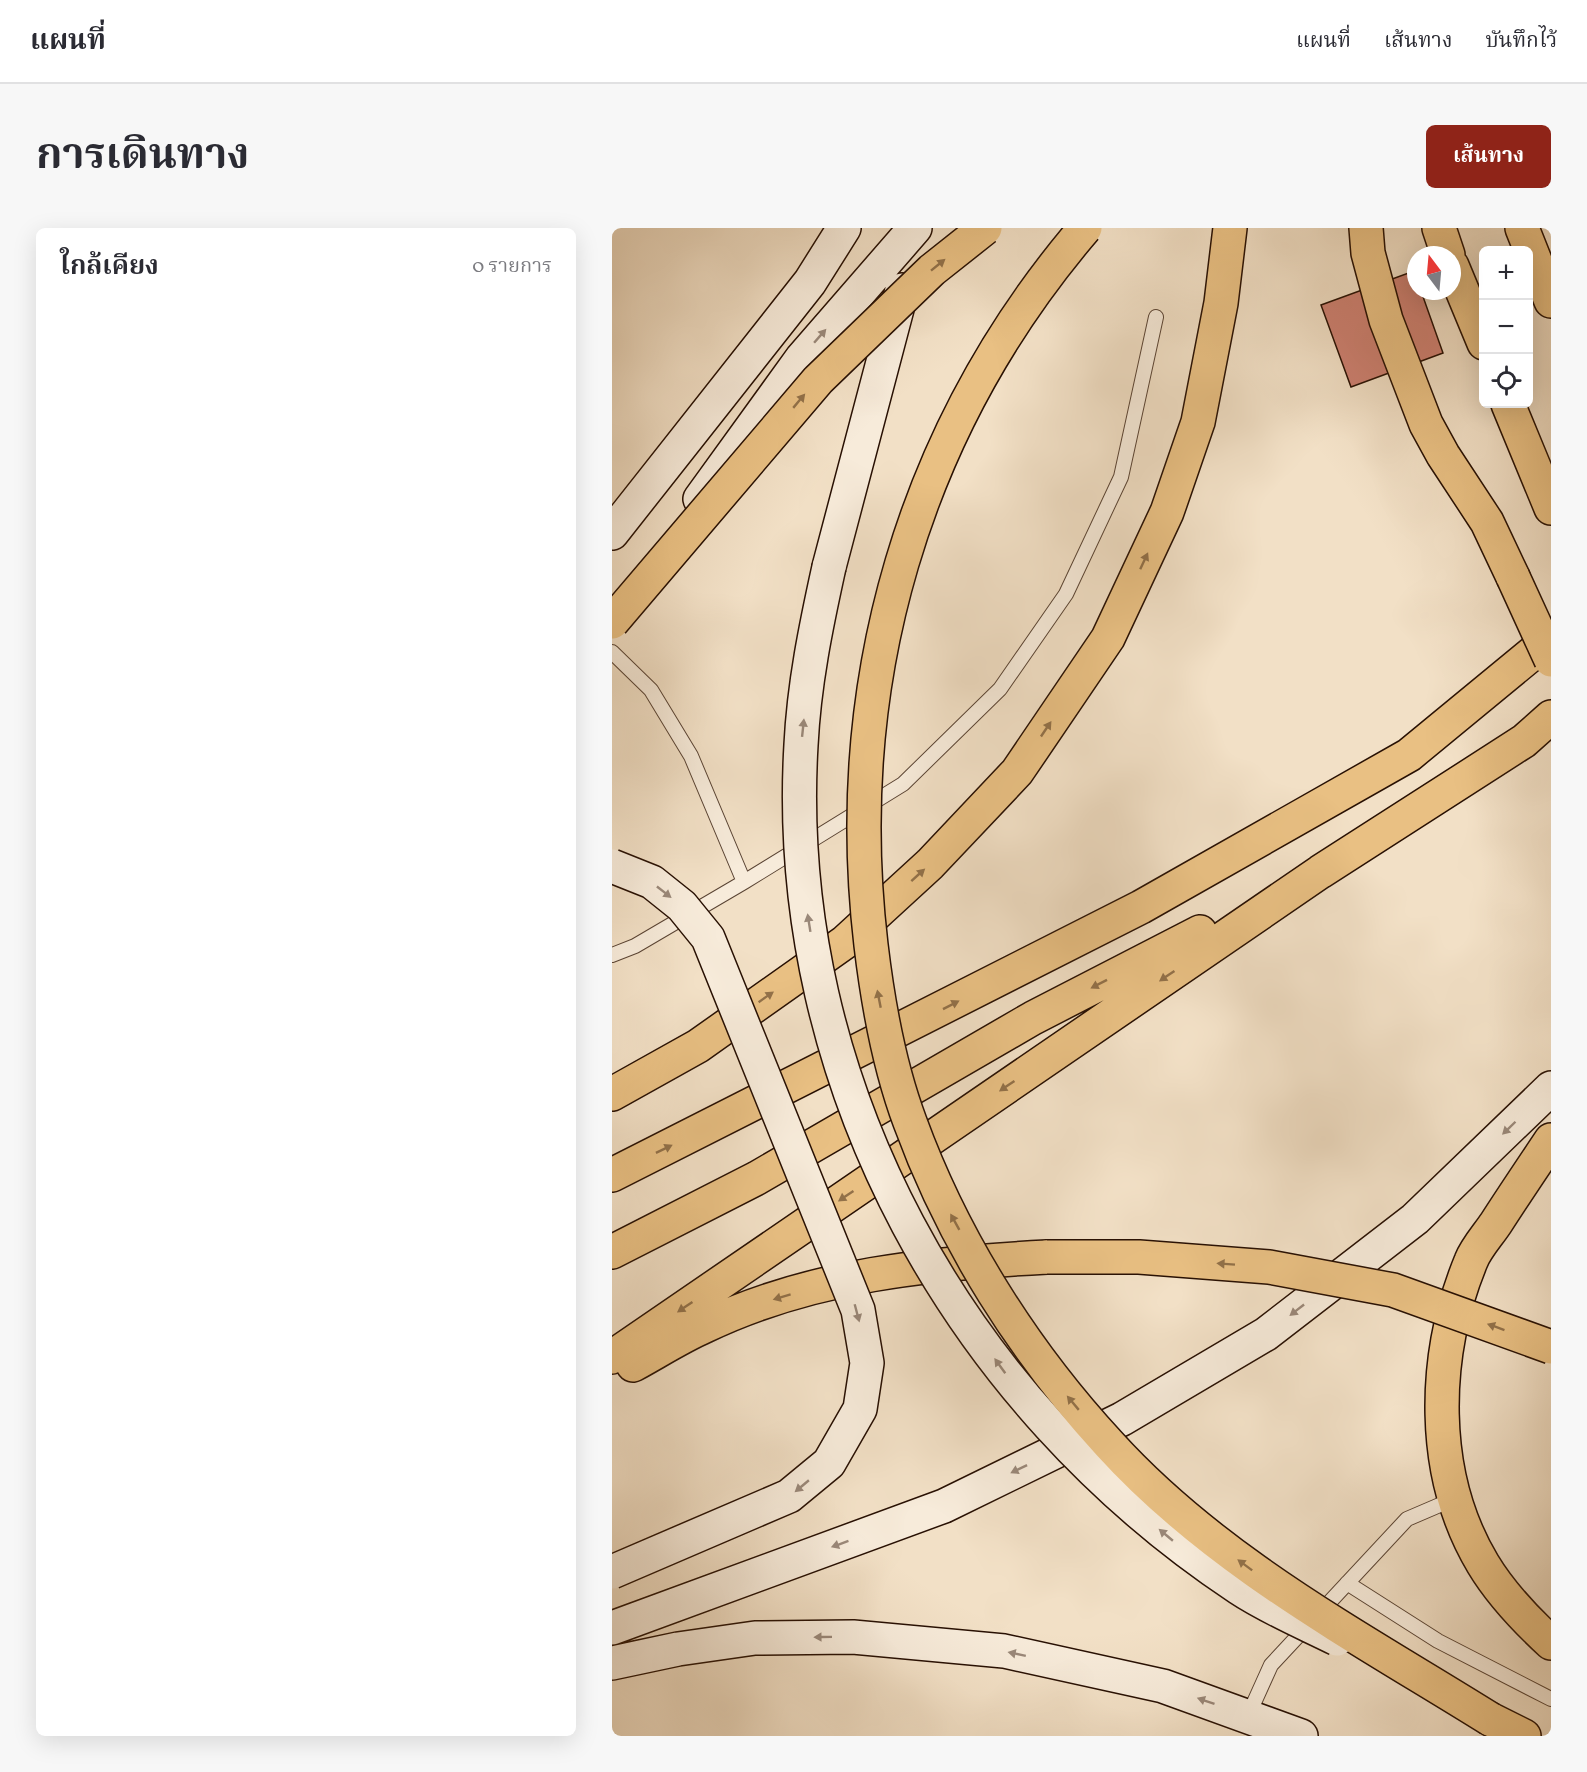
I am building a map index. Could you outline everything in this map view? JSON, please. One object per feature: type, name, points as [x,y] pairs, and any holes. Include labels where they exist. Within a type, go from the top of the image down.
[{"type":"main road","points":[[612,533],[810,282],[844,228]]},
{"type":"main road","points":[[917,228],[829,567],[811,648],[801,745],[800,824],[806,901],[822,998],[843,1077],[869,1146],[912,1233],[957,1308],[1024,1399],[1089,1470],[1176,1544],[1242,1590],[1524,1736]]},
{"type":"main road","points":[[612,621],[802,358],[917,228]]},
{"type":"main road","points":[[612,621],[818,380],[932,270],[985,228]]},
{"type":"main road","points":[[1085,228],[1044,276],[988,360],[936,465],[912,527],[889,608],[871,709],[863,877],[874,971],[888,1046],[909,1120],[943,1198],[991,1287],[1053,1379],[1111,1447],[1190,1523],[1252,1570],[1518,1736]]},
{"type":"main road","points":[[612,1109],[845,942],[930,864],[1017,772],[1107,638],[1167,512],[1198,422],[1221,303],[1230,228]]},
{"type":"main road","points":[[1366,228],[1368,253],[1386,320],[1426,424],[1443,455],[1487,522],[1551,660]]},
{"type":"main road","points":[[1439,228],[1445,246]]},
{"type":"main road","points":[[1522,228],[1551,301]]},
{"type":"main road","points":[[1527,228],[1538,269]]},
{"type":"main road","points":[[1461,288],[1479,331]]},
{"type":"main road","points":[[1510,408],[1551,508]]},
{"type":"main road","points":[[612,1175],[1141,907],[1409,756],[1551,638]]},
{"type":"main road","points":[[612,1357],[1320,872],[1524,741],[1551,717]]},
{"type":"main road","points":[[612,866],[652,882],[682,906],[708,938],[858,1310],[867,1363],[860,1409],[829,1463],[789,1496],[612,1572]]},
{"type":"main road","points":[[612,1252],[757,1178],[1033,1018],[1320,872]]},
{"type":"main road","points":[[612,1095],[698,1046]]},
{"type":"main road","points":[[612,1628],[944,1506],[1122,1419],[1266,1334],[1415,1219],[1551,1088]]},
{"type":"main road","points":[[1551,1140],[1471,1260],[1448,1338],[1442,1381],[1442,1425],[1447,1462],[1466,1530],[1484,1565],[1525,1619],[1551,1643]]},
{"type":"main road","points":[[612,1377],[705,1326],[785,1296],[915,1268],[1047,1257],[1139,1257],[1269,1267],[1393,1290],[1551,1347]]},
{"type":"main road","points":[[612,1664],[678,1649],[755,1638],[853,1637],[1004,1651],[1162,1686],[1298,1736]]},
{"type":"lane","points":[[612,955],[635,945],[744,882],[903,784],[1000,689],[1066,594],[1121,477],[1156,317]]},
{"type":"lane","points":[[612,652],[651,690],[692,756],[744,882]]},
{"type":"lane","points":[[1248,1716],[1271,1665],[1407,1519],[1456,1498]]},
{"type":"lane","points":[[1347,1583],[1438,1641],[1551,1699]]},
{"type":"building","points":[[1407,274],[1407,300],[1424,300],[1443,353],[1351,387],[1321,305]]}]
